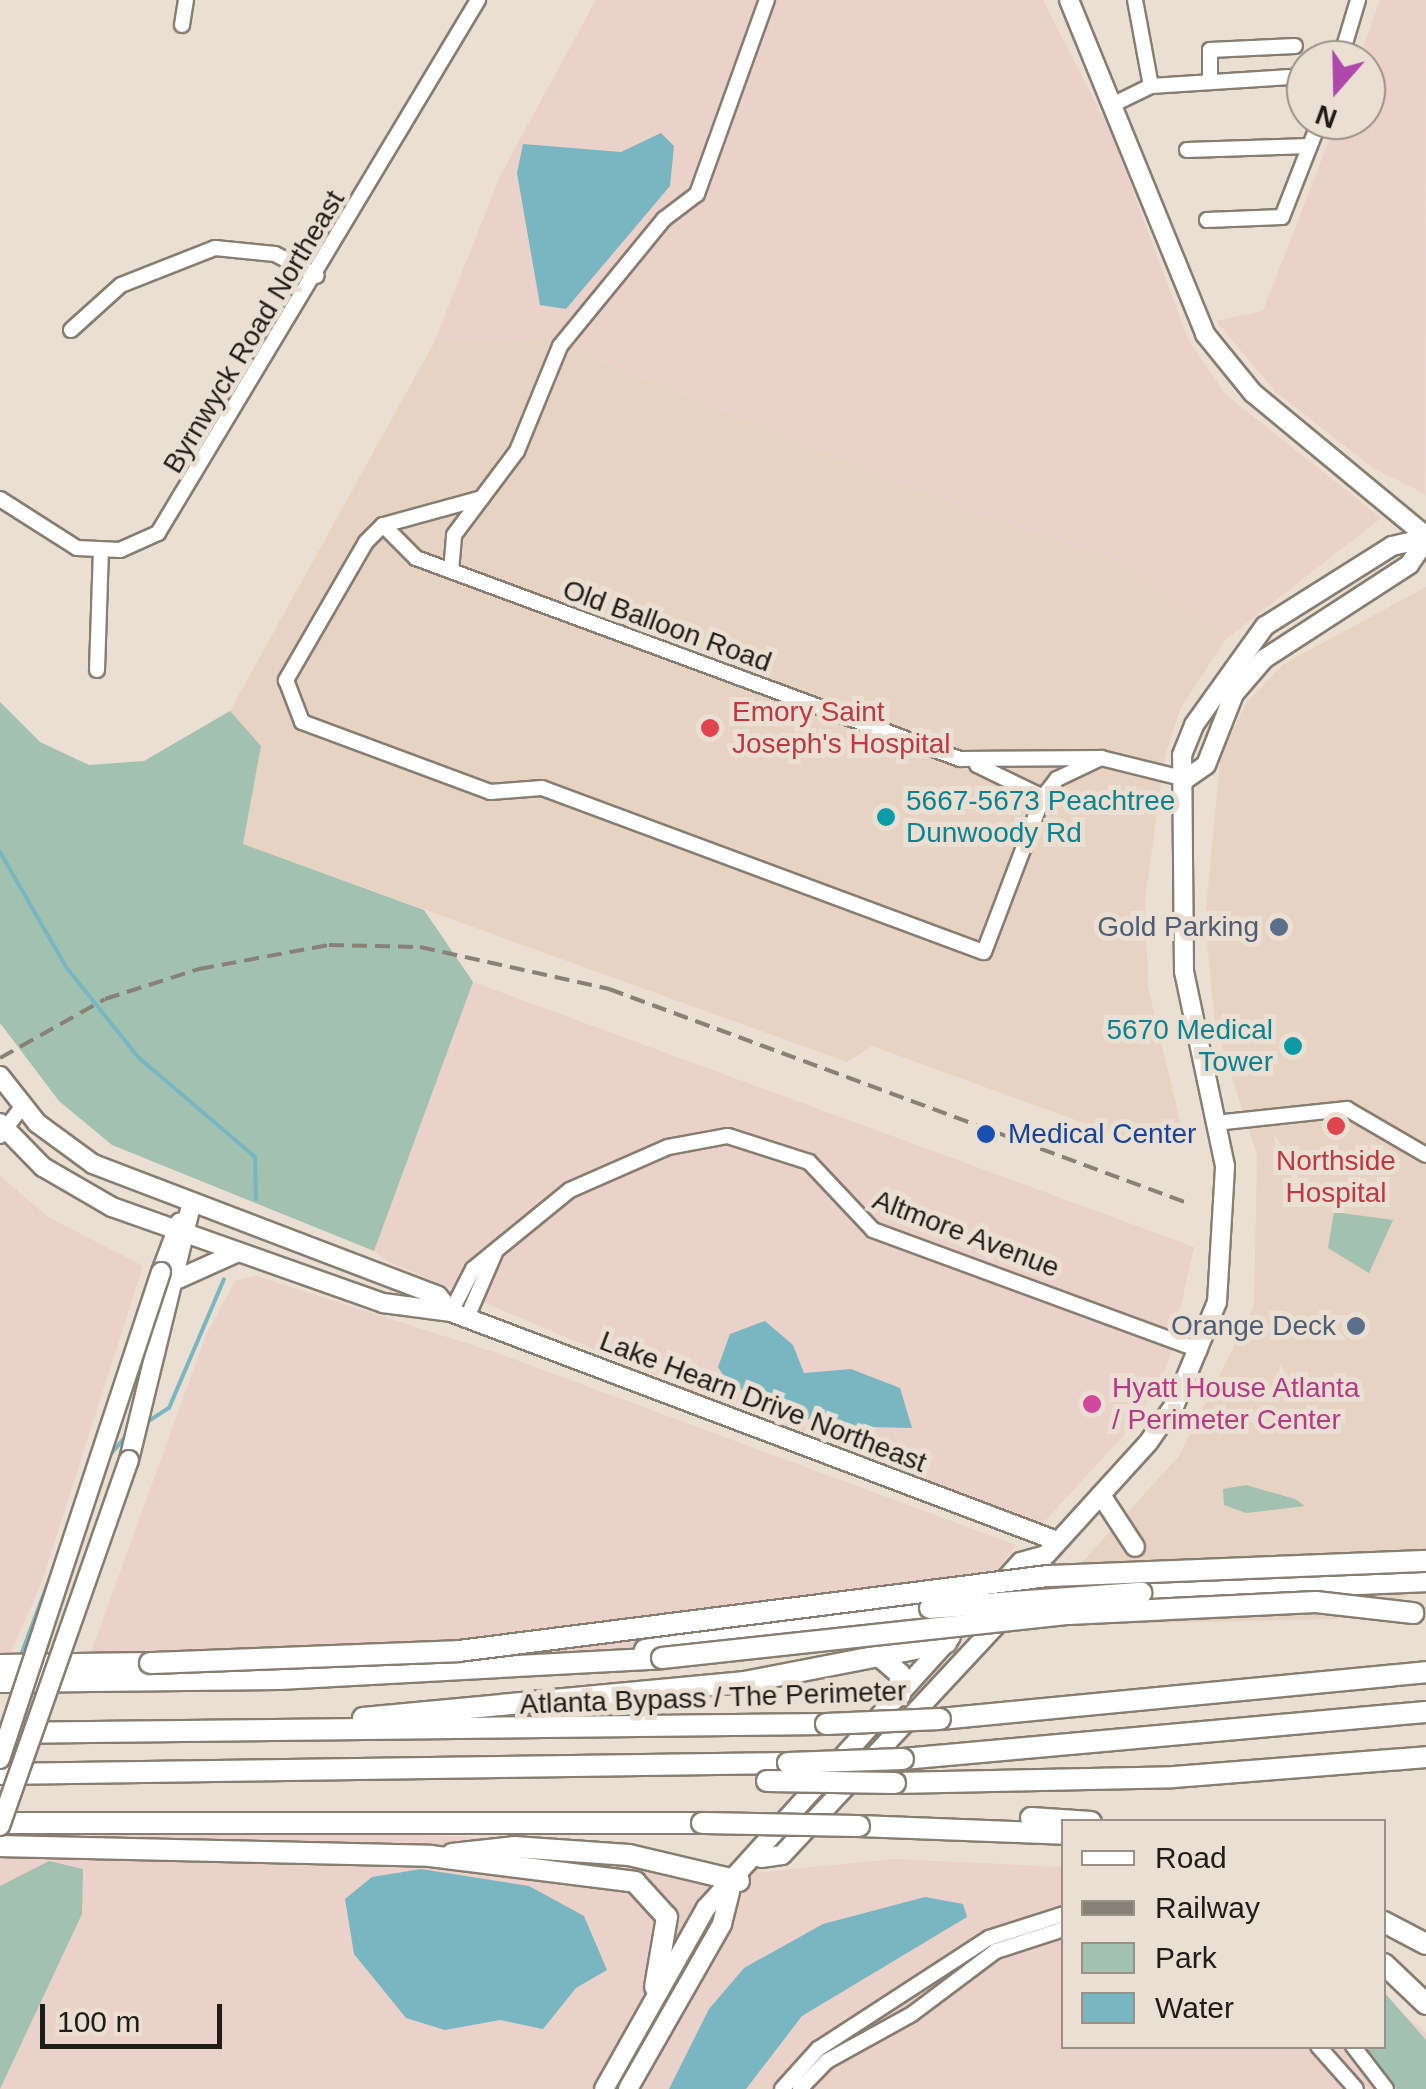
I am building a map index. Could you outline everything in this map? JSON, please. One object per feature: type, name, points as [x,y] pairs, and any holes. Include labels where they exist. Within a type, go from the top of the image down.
[{"type":"highway","points":[[0,1665],[459,1651],[1048,1576],[1426,1561]]},
{"type":"highway","points":[[369,1676],[648,1650],[930,1608],[1141,1593],[1426,1581]]},
{"type":"highway","points":[[0,1682],[369,1676],[662,1658],[1070,1614],[1316,1602],[1426,1618]]},
{"type":"highway","points":[[311,1730],[355,1718],[744,1682],[946,1643]]},
{"type":"highway","points":[[877,1654],[900,1674],[900,1695]]},
{"type":"highway","name":"Atlanta Bypass / The Perimeter","points":[[0,1733],[826,1724],[940,1719],[1426,1672]]},
{"type":"highway","points":[[0,1774],[904,1759],[1426,1712]]},
{"type":"highway","points":[[712,1765],[767,1781],[895,1784],[1174,1777],[1426,1757]]},
{"type":"highway","points":[[0,1824],[859,1826],[1061,1823]]},
{"type":"highway","points":[[959,1825],[1061,1834]]},
{"type":"highway","points":[[0,1846],[430,1856],[542,1847],[628,1855],[734,1886]]},
{"type":"highway","points":[[430,1856],[634,1882],[667,1917],[655,1987]]},
{"type":"highway","points":[[1386,1923],[1426,1944]]},
{"type":"highway","points":[[1386,1966],[1426,2004]]},
{"type":"main road","points":[[1069,0],[1116,103],[1191,308],[1227,366],[1426,538]]},
{"type":"main road","points":[[604,2089],[655,1987],[706,1908],[761,1858],[764,1840],[1021,1562],[1052,1548],[1148,1443],[1196,1359],[1225,1260],[1215,1122],[1184,972],[1186,779],[1182,755],[1194,725],[1245,646],[1306,597],[1392,546],[1426,538]]},
{"type":"main road","name":"Lake Hearn Drive Northeast","points":[[0,1076],[22,1107],[93,1164],[438,1296],[458,1316]]},
{"type":"main road","name":"Lake Hearn Drive Northeast","points":[[2,1127],[75,1189],[182,1233],[383,1304],[458,1316],[1052,1548]]},
{"type":"main road","points":[[0,1824],[129,1460],[170,1276],[192,1205]]},
{"type":"main road","points":[[170,1276],[238,1252]]},
{"type":"main road","points":[[0,1759],[170,1276]]},
{"type":"main road","points":[[1101,1495],[1135,1547]]},
{"type":"main road","points":[[761,1858],[782,1855],[926,1707],[1047,1578],[1052,1548]]},
{"type":"main road","points":[[628,2089],[722,1924],[734,1886]]},
{"type":"street","points":[[182,25],[186,0]]},
{"type":"street","name":"Byrnwyck Road Northeast","points":[[0,499],[56,541],[102,550],[138,545],[180,508],[478,0]]},
{"type":"street","points":[[451,571],[454,535],[517,451],[560,346],[664,219],[697,194],[767,0]]},
{"type":"street","points":[[1135,0],[1151,86]]},
{"type":"street","points":[[1346,40],[1358,0]]},
{"type":"street","points":[[1210,82],[1210,50],[1286,46]]},
{"type":"street","points":[[1116,103],[1151,86],[1286,77]]},
{"type":"street","points":[[1207,220],[1282,216],[1312,140]]},
{"type":"street","points":[[1188,150],[1310,146]]},
{"type":"street","points":[[71,330],[121,285],[214,248],[275,254],[317,276]]},
{"type":"street","points":[[482,498],[383,525],[286,680],[296,715],[324,733],[490,792],[542,788],[984,952],[1042,797],[1057,779],[1101,758]]},
{"type":"street","name":"Old Balloon Road","points":[[383,525],[416,558],[968,761],[1101,758],[1186,779]]},
{"type":"street","points":[[97,670],[102,550]]},
{"type":"street","points":[[968,761],[1042,797]]},
{"type":"street","points":[[2,1127],[22,1107]]},
{"type":"street","points":[[1215,1122],[1348,1109],[1426,1156]]},
{"type":"street","name":"Altmore Avenue","points":[[458,1316],[497,1248],[609,1169],[700,1138],[754,1139],[809,1162],[873,1230],[1172,1340],[1196,1359]]},
{"type":"street","points":[[782,2089],[818,2049],[989,1938],[1061,1915]]},
{"type":"street","points":[[800,2089],[996,1951],[1061,1930]]},
{"type":"street","points":[[1321,2049],[1356,2089]]},
{"type":"street","points":[[1355,2049],[1386,2089]]},
{"type":"shaded area","points":[[596,0],[1043,0],[1112,135],[1188,339],[1225,394],[1381,518],[1226,639],[1119,562],[977,514],[546,338],[435,341],[500,176]]},
{"type":"shaded area","points":[[1380,0],[1426,0],[1425,494],[1373,468],[1276,392],[1216,321],[1263,311],[1329,140],[1386,140],[1386,40],[1366,40]]},
{"type":"shaded area","name":"Emory Saint Joseph's Hospital","points":[[545,338],[977,514],[1120,562],[1226,639],[1181,707],[1165,756],[1145,899],[1148,987],[1185,1142],[1136,1142],[872,1046],[847,1062],[243,844],[261,746],[230,711],[435,341]]},
{"type":"shaded area","name":"Northside Hospital","points":[[1426,587],[1426,1589],[1337,1619],[1024,1626],[1179,1456],[1254,1306],[1257,1155],[1215,1024],[1205,920],[1221,752],[1247,702],[1284,664]]},
{"type":"shaded area","points":[[473,982],[1194,1247],[1168,1363],[1136,1422],[1043,1523],[675,1384],[385,1260],[374,1251]]},
{"type":"shaded area","points":[[0,1176],[48,1217],[143,1266],[41,1584],[0,1677]]},
{"type":"shaded area","points":[[256,1276],[497,1353],[1016,1545],[960,1620],[639,1649],[86,1666],[206,1335],[235,1281]]},
{"type":"shaded area","points":[[133,1821],[504,1839],[713,1870],[746,1861],[762,1872],[894,1859],[1061,1867],[1061,2049],[1386,2049],[1386,2000],[1426,2033],[1426,2089],[0,2089],[0,1825]]},
{"type":"green space","points":[[0,702],[40,742],[89,765],[144,761],[230,711],[261,746],[243,844],[424,910],[473,982],[374,1251],[112,1145],[59,1101],[0,1023]]},
{"type":"green space","points":[[1334,1212],[1393,1220],[1369,1273],[1328,1248]]},
{"type":"green space","points":[[1246,1485],[1295,1499],[1305,1506],[1246,1513],[1224,1505],[1223,1489]]},
{"type":"green space","points":[[49,1861],[83,1869],[82,1914],[0,2089],[0,1886]]},
{"type":"green space","points":[[1386,1994],[1426,2040],[1426,2089],[1396,2089],[1366,2049],[1386,2049]]},
{"type":"water","points":[[661,133],[674,146],[670,186],[566,309],[540,305],[517,173],[523,144],[621,152]]},
{"type":"water","points":[[765,1321],[793,1345],[804,1373],[851,1369],[900,1388],[912,1428],[824,1426],[729,1384],[718,1367],[730,1334]]},
{"type":"water","points":[[421,1869],[529,1886],[584,1916],[607,1970],[576,1988],[543,2029],[500,2020],[445,2030],[406,2018],[354,1954],[345,1899],[372,1877]]},
{"type":"water","points":[[925,1897],[963,1904],[967,1917],[802,2016],[746,2089],[669,2089],[709,2009],[744,1968],[823,1924]]},
{"type":"waterway","points":[[0,852],[66,967],[138,1057],[255,1157],[256,1199]]},
{"type":"waterway","points":[[144,1424],[169,1408],[224,1279]]},
{"type":"waterway","points":[[108,1457],[127,1435]]},
{"type":"waterway","points":[[20,1658],[62,1545]]},
{"type":"railway","points":[[0,1058],[105,999],[199,969],[329,945],[420,947],[609,989],[1190,1204]]},
{"type":"place","name":"Emory Saint Joseph's Hospital","points":[[710,728]]},
{"type":"place","name":"5667-5673 Peachtree Dunwoody Rd","points":[[886,817]]},
{"type":"place","name":"Gold Parking","points":[[1279,927]]},
{"type":"place","name":"5670 Medical Tower","points":[[1293,1046]]},
{"type":"place","name":"Northside Hospital","points":[[1336,1126]]},
{"type":"place","name":"Medical Center","points":[[986,1134]]},
{"type":"place","name":"Orange Deck","points":[[1356,1326]]},
{"type":"place","name":"Hyatt House Atlanta / Perimeter Center","points":[[1092,1404]]}]
